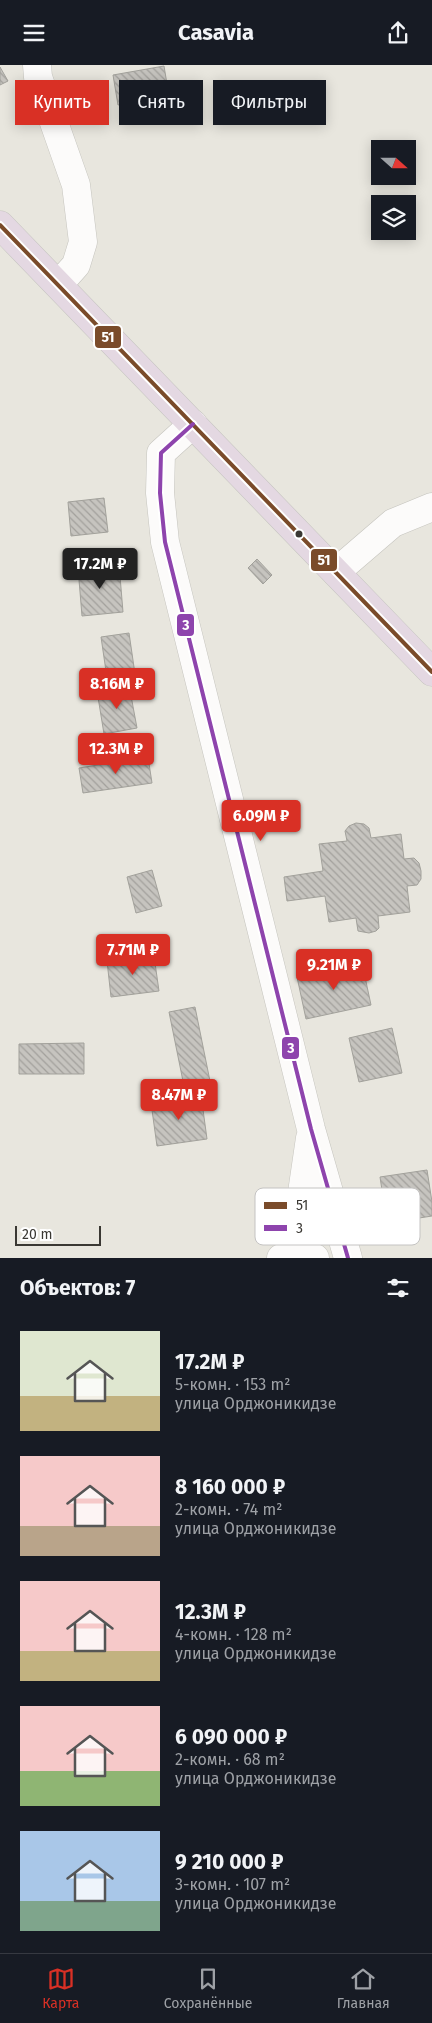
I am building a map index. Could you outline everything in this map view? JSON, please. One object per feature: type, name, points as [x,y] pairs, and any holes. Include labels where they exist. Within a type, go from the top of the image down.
[{"type":"highway","points":[[0,225],[432,672]]},
{"type":"street","points":[[37,65],[38,77],[76,185],[83,242],[76,265],[58,284]]},
{"type":"street","points":[[193,424],[161,453],[160,493],[165,542],[311,1129],[328,1188]]},
{"type":"street","points":[[336,572],[393,523],[432,507]]},
{"type":"street","points":[[304,1188],[311,1129]]},
{"type":"street","points":[[344,1245],[348,1258]]},
{"type":"building","points":[[164,66],[166,80],[119,80],[118,105],[113,75]]},
{"type":"building","points":[[0,67],[8,81],[0,85]]},
{"type":"building","points":[[104,498],[108,532],[71,536],[68,502]]},
{"type":"building","points":[[257,559],[272,575],[263,584],[248,568]]},
{"type":"building","points":[[119,564],[123,612],[82,616],[78,568]]},
{"type":"building","points":[[129,633],[135,674],[107,678],[101,637]]},
{"type":"building","points":[[129,685],[137,728],[104,734],[97,691]]},
{"type":"building","points":[[148,757],[152,783],[83,793],[79,768]]},
{"type":"building","points":[[356,823],[364,824],[369,828],[371,838],[401,834],[404,859],[414,858],[419,863],[421,871],[421,879],[417,885],[407,886],[410,912],[378,916],[379,928],[369,933],[358,931],[356,918],[329,922],[325,896],[287,901],[284,877],[323,871],[319,844],[347,841],[345,831],[349,826]]},
{"type":"building","points":[[152,870],[162,906],[136,913],[127,877]]},
{"type":"building","points":[[154,956],[159,991],[111,997],[107,961]]},
{"type":"building","points":[[362,963],[371,1005],[306,1019],[297,977]]},
{"type":"building","points":[[195,1007],[211,1086],[185,1091],[169,1012]]},
{"type":"building","points":[[392,1028],[402,1073],[359,1082],[349,1038]]},
{"type":"building","points":[[84,1043],[84,1074],[19,1074],[19,1044]]},
{"type":"building","points":[[201,1095],[207,1139],[157,1146],[151,1103]]},
{"type":"building","points":[[427,1170],[432,1202],[432,1216],[420,1218],[420,1188],[382,1188],[380,1177]]},
{"type":"transit line","name":"51","points":[[0,225],[432,672]]},
{"type":"transit line","name":"3","points":[[193,424],[161,453],[160,493],[165,542],[311,1129],[328,1188]]},
{"type":"transit line","name":"3","points":[[344,1245],[348,1258]]}]
